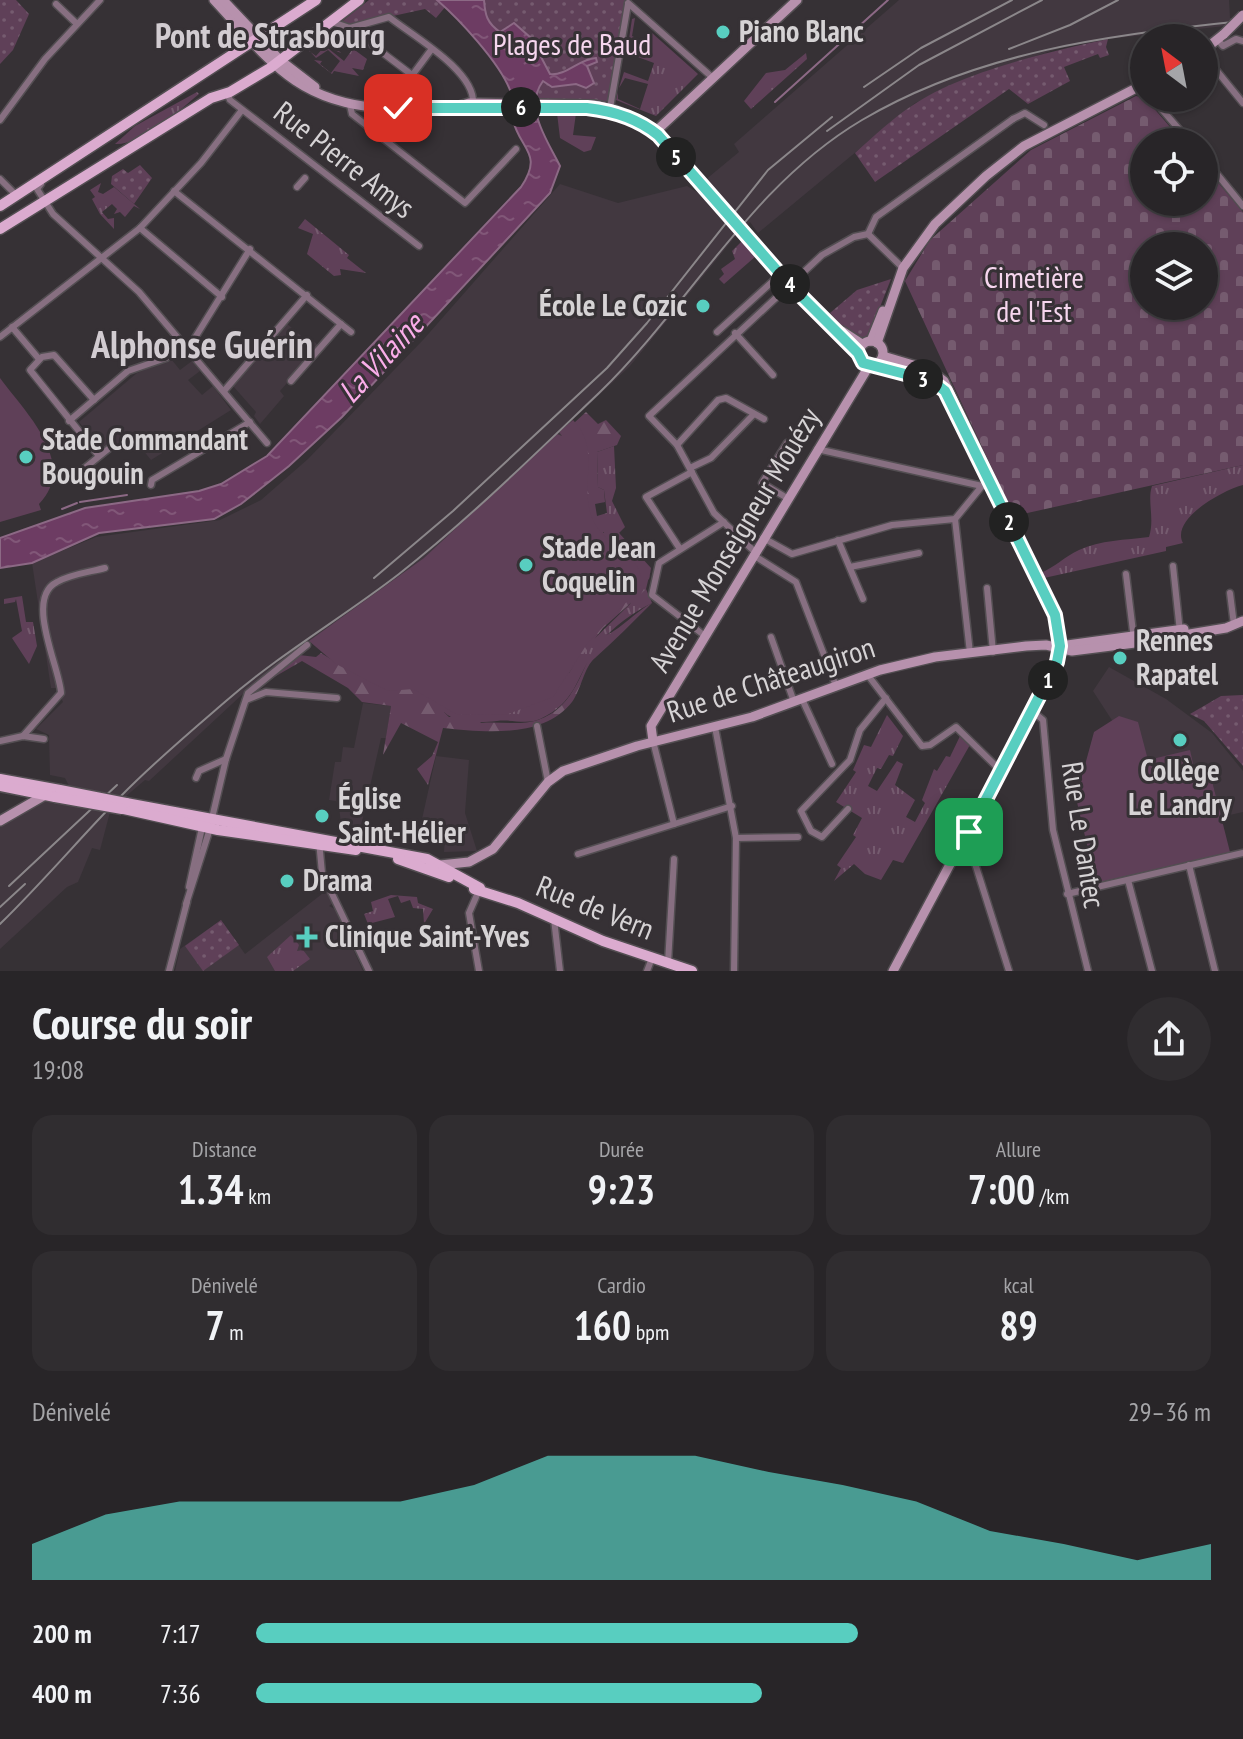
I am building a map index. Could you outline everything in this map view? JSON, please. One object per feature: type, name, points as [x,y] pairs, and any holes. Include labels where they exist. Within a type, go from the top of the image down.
[{"type":"main road","points":[[214,0],[277,62],[312,86],[350,105],[509,105]]},
{"type":"main road","points":[[223,0],[254,38]]},
{"type":"main road","points":[[0,206],[198,79],[217,61],[316,0]]},
{"type":"main road","points":[[0,229],[216,95],[227,93],[277,62],[359,0]]},
{"type":"main road","points":[[655,132],[797,0]]},
{"type":"main road","points":[[1218,40],[1243,15]]},
{"type":"main road","points":[[954,404],[935,383],[863,363],[867,346],[882,311],[890,303],[903,268],[924,236],[999,164],[1049,131],[1130,92]]},
{"type":"main road","points":[[456,107],[473,103],[613,110],[655,132],[827,319],[883,356],[934,372],[944,381],[987,484],[1057,620],[1060,646],[1057,662],[893,971]]},
{"type":"main road","name":"Avenue Monseigneur Mouézy","points":[[653,741],[651,726],[754,553],[872,365],[883,356]]},
{"type":"main road","name":"Rue de Châteaugiron","points":[[440,865],[469,862],[493,849],[548,782],[569,768],[798,701],[867,674],[935,657],[1060,646],[1072,651],[1240,624]]},
{"type":"main road","points":[[0,779],[53,794]]},
{"type":"main road","points":[[0,786],[440,865]]},
{"type":"main road","points":[[0,821],[53,794]]},
{"type":"main road","points":[[209,824],[277,830],[398,859],[440,865]]},
{"type":"main road","name":"Rue de Vern","points":[[398,859],[692,971]]},
{"type":"main road","name":"Rue de Vern","points":[[440,865],[480,888]]},
{"type":"street","points":[[0,120],[45,59],[100,0]]},
{"type":"street","points":[[628,2],[713,78]]},
{"type":"street","points":[[613,110],[628,2]]},
{"type":"street","points":[[56,4],[77,24]]},
{"type":"street","points":[[350,28],[389,17],[472,87],[473,103]]},
{"type":"street","points":[[331,22],[350,28],[412,75]]},
{"type":"street","points":[[1221,37],[1223,46],[1236,39],[1243,41]]},
{"type":"street","points":[[394,105],[431,50]]},
{"type":"street","points":[[1218,71],[1243,103]]},
{"type":"street","name":"Rue Pierre Amys","points":[[227,93],[242,110],[313,168],[419,246]]},
{"type":"street","points":[[350,105],[352,114],[465,203],[516,149]]},
{"type":"street","points":[[0,337],[140,228],[242,110]]},
{"type":"street","points":[[1164,112],[1178,128]]},
{"type":"street","points":[[868,234],[876,217],[1013,119],[1025,113],[1044,125]]},
{"type":"street","points":[[72,160],[38,186],[44,201],[99,258],[139,292],[267,443]]},
{"type":"street","points":[[1218,175],[1243,206]]},
{"type":"street","points":[[297,187],[305,178]]},
{"type":"street","points":[[0,179],[16,195]]},
{"type":"street","points":[[174,191],[351,332]]},
{"type":"street","points":[[140,228],[222,297]]},
{"type":"street","points":[[836,686],[796,582],[754,553],[714,513],[677,445],[649,416],[790,281],[832,247],[858,235],[868,234],[903,268]]},
{"type":"street","points":[[69,421],[128,371],[166,358],[186,346],[222,297],[250,249]]},
{"type":"street","points":[[717,332],[782,273]]},
{"type":"street","points":[[224,391],[307,295]]},
{"type":"street","points":[[291,381],[341,324]]},
{"type":"street","points":[[12,327],[39,359]]},
{"type":"street","points":[[735,333],[773,375]]},
{"type":"street","points":[[94,400],[56,356],[39,359],[29,374],[99,456]]},
{"type":"street","points":[[677,445],[718,400],[726,398],[764,419]]},
{"type":"street","points":[[680,549],[646,497],[711,458],[754,414]]},
{"type":"street","points":[[151,485],[152,480],[250,422]]},
{"type":"street","points":[[787,443],[762,483],[787,498]]},
{"type":"street","points":[[76,475],[112,446]]},
{"type":"street","points":[[817,449],[987,484]]},
{"type":"street","points":[[763,538],[792,554],[892,525],[955,519],[987,484]]},
{"type":"street","points":[[955,519],[970,653]]},
{"type":"street","points":[[705,636],[652,595],[652,590],[659,563],[724,522]]},
{"type":"street","points":[[838,540],[863,599]]},
{"type":"street","points":[[850,567],[919,553]]},
{"type":"street","points":[[1173,566],[1180,633]]},
{"type":"street","points":[[23,736],[61,693],[45,628],[43,608],[47,592],[55,582],[105,568]]},
{"type":"street","points":[[1126,574],[1134,639]]},
{"type":"street","points":[[987,588],[993,652]]},
{"type":"street","points":[[1230,593],[1240,624]]},
{"type":"street","points":[[771,637],[798,701],[832,764]]},
{"type":"street","points":[[169,971],[226,759],[246,700],[266,676],[307,645]]},
{"type":"street","points":[[867,674],[922,746],[930,745],[956,727],[1000,770]]},
{"type":"street","points":[[246,700],[266,692],[337,698]]},
{"type":"street","points":[[848,809],[822,837],[811,831],[801,811],[850,760],[860,730],[886,698]]},
{"type":"street","name":"Rue Le Dantec","points":[[1031,711],[1043,720],[1053,830],[1088,971]]},
{"type":"street","points":[[537,726],[548,782]]},
{"type":"street","points":[[715,727],[736,838],[734,971]]},
{"type":"street","points":[[0,741],[23,736],[44,739]]},
{"type":"street","points":[[653,741],[674,824]]},
{"type":"street","points":[[196,778],[199,771],[226,759]]},
{"type":"street","points":[[578,854],[732,806]]},
{"type":"street","points":[[736,838],[798,837]]},
{"type":"street","points":[[319,841],[322,873],[369,971]]},
{"type":"street","points":[[961,846],[973,857],[1009,971]]},
{"type":"street","points":[[1067,894],[1239,854]]},
{"type":"street","points":[[668,963],[674,859]]},
{"type":"street","points":[[1189,865],[1215,971]]},
{"type":"street","points":[[1128,880],[1152,971]]},
{"type":"street","points":[[479,971],[469,913],[480,888]]},
{"type":"street","points":[[554,918],[560,971]]},
{"type":"street","points":[[647,971],[652,958]]},
{"type":"shaded area","points":[[899,0],[1229,0],[1230,18],[1243,17],[1243,24],[1218,27],[1218,24],[1130,24],[1130,37],[1057,49],[992,70],[915,103],[758,233],[750,222],[746,226],[728,207],[728,202],[704,181],[739,152],[734,144]]},
{"type":"shaded area","points":[[560,184],[618,203],[687,186],[708,199],[706,202],[716,213],[722,213],[739,232],[630,366],[560,432],[562,436],[558,435],[425,558],[259,679],[149,781],[145,780],[125,797],[110,812],[100,850],[92,848],[78,882],[67,887],[0,949],[0,826],[45,799],[52,801],[69,786],[65,778],[50,775],[49,735],[36,729],[63,702],[57,688],[51,688],[32,563],[96,537],[220,520],[261,500],[308,459],[423,340]]},
{"type":"shaded area","points":[[286,323],[306,340],[309,337],[319,346],[280,391],[284,396],[260,424],[254,416],[256,412],[233,386]]},
{"type":"shaded area","points":[[171,359],[180,370],[192,361],[200,371],[188,380],[202,395],[213,386],[231,410],[151,460],[134,439],[126,439],[114,449],[110,444],[103,450],[99,447],[79,422],[137,373]]},
{"type":"shaded area","name":"Collège Le Landry","points":[[1109,667],[1166,699],[1212,733],[1243,771],[1243,812],[1221,817],[1209,769],[1152,782],[1093,691]]},
{"type":"shaded area","points":[[363,703],[391,706],[386,738],[381,738],[361,826],[341,824],[336,801],[329,800],[335,762],[341,762],[343,747],[354,748]]},
{"type":"shaded area","points":[[436,756],[469,760],[465,813],[477,851],[444,852],[446,824],[422,819]]},
{"type":"shaded area","name":"Clinique Saint-Yves","points":[[327,890],[333,903],[329,906],[335,909],[363,971],[175,971],[180,949],[221,920],[245,954]]},
{"type":"green space","points":[[0,0],[16,0],[29,14],[13,50],[0,64]]},
{"type":"green space","points":[[369,0],[437,0],[446,6],[436,18],[425,9],[347,26],[340,23]]},
{"type":"green space","name":"Plages de Baud","points":[[484,0],[626,0],[608,101],[537,99],[536,84],[527,61],[486,18]]},
{"type":"green space","points":[[635,18],[632,36],[646,43],[652,33],[698,74],[656,116],[616,100],[618,92],[618,99],[640,109],[648,84],[625,78],[619,88],[624,72],[648,81],[654,63],[627,53],[632,19]]},
{"type":"green space","points":[[1108,39],[1106,47],[1109,55],[1100,58],[1098,54],[1064,67],[1070,81],[1028,104],[1009,89],[875,182],[855,153],[906,110],[956,82],[1034,56]]},
{"type":"green space","points":[[341,40],[367,59],[363,70],[352,68],[359,76],[334,71],[332,74],[314,60],[322,61],[320,64],[331,73],[340,61],[328,50],[316,58],[311,52],[316,56],[324,47],[319,41],[344,61],[352,50],[344,43],[338,50],[341,53],[334,50]]},
{"type":"green space","points":[[806,53],[807,59],[751,109],[744,101],[766,73],[785,70]]},
{"type":"green space","points":[[197,92],[199,94],[148,133],[126,143],[115,144],[135,126]]},
{"type":"green space","name":"Cimetière de l'Est","points":[[1130,99],[1130,112],[1157,112],[1171,128],[1130,128],[1130,216],[1218,216],[1218,183],[1243,212],[1243,465],[1014,516],[905,281],[930,240],[1031,150]]},
{"type":"green space","points":[[557,113],[576,113],[573,135],[596,137],[591,150],[584,152],[560,138]]},
{"type":"green space","points":[[140,165],[152,178],[134,204],[111,184],[112,176],[123,169],[128,173]]},
{"type":"green space","points":[[101,183],[98,192],[103,194],[114,187],[140,209],[134,206],[125,217],[120,212],[114,214],[117,209],[112,204],[102,212],[108,219],[114,218],[114,229],[100,214],[92,199],[95,197],[90,190]]},
{"type":"green space","points":[[305,219],[366,273],[340,269],[341,275],[334,276],[307,254],[313,234],[298,228]]},
{"type":"green space","points":[[743,240],[756,256],[724,284],[719,279],[724,274],[721,269],[735,259],[732,251]]},
{"type":"green space","points":[[891,279],[869,335],[863,338],[847,331],[830,313],[857,290]]},
{"type":"green space","name":"Stade Commandant Bougouin","points":[[0,378],[44,438],[51,455],[53,472],[50,488],[39,504],[41,510],[0,522]]},
{"type":"green space","points":[[586,412],[598,424],[606,420],[621,436],[617,445],[597,452],[598,487],[604,490],[605,502],[595,504],[597,516],[607,520],[608,527],[603,533],[619,533],[651,568],[649,579],[640,586],[645,590],[603,628],[569,673],[575,681],[569,689],[560,685],[455,713],[444,712],[449,717],[476,717],[481,723],[524,723],[551,714],[576,685],[600,637],[606,636],[652,603],[591,662],[575,697],[560,714],[529,728],[476,731],[443,728],[428,785],[417,769],[432,756],[438,742],[401,723],[383,755],[391,706],[362,702],[348,688],[302,661],[262,684],[299,655],[316,657],[321,653],[342,666],[616,553],[590,523],[574,423]]},
{"type":"green space","name":"Stade Jean Coquelin","points":[[573,420],[586,442],[588,503],[595,525],[632,559],[641,576],[630,598],[587,644],[553,697],[505,715],[456,714],[413,689],[388,691],[336,664],[309,641],[424,558],[557,434],[562,436],[559,432]]},
{"type":"green space","points":[[614,446],[616,488],[612,501],[625,527],[619,533],[605,535],[597,516],[607,513],[604,490],[598,487],[597,452]]},
{"type":"green space","points":[[1243,465],[1243,485],[1212,499],[1191,515],[1181,534],[1183,543],[1166,547],[1166,551],[1044,578],[1041,573],[1096,544],[1149,537],[1152,486]]},
{"type":"green space","points":[[648,579],[646,589],[652,603],[613,629],[595,650],[568,698],[552,712],[530,722],[476,722],[455,719],[444,712],[569,673],[586,647],[630,604],[642,582]]},
{"type":"green space","points":[[22,596],[26,622],[33,622],[37,646],[29,664],[12,638],[22,631],[16,599],[4,604],[4,599]]},
{"type":"green space","points":[[1243,695],[1243,766],[1204,721],[1190,714],[1221,696]]},
{"type":"green space","points":[[887,715],[903,736],[893,756],[889,755],[881,769],[877,768],[868,786],[877,791],[897,761],[903,764],[895,785],[915,800],[906,817],[915,822],[925,803],[922,800],[934,769],[937,771],[946,756],[950,757],[961,734],[971,743],[903,863],[893,860],[881,880],[865,874],[854,864],[834,881],[841,868],[837,865],[856,837],[853,835],[862,818],[836,802],[856,772],[853,770],[864,745],[871,747]]},
{"type":"green space","points":[[1119,716],[1138,722],[1148,760],[1190,750],[1194,768],[1152,778],[1153,781],[1209,769],[1230,852],[1096,883],[1076,798],[1094,732]]},
{"type":"green space","points":[[391,895],[417,897],[418,903],[433,909],[424,924],[423,909],[413,908],[410,900],[401,903],[398,896],[388,899],[395,917],[368,924],[364,914],[373,911],[371,902]]},
{"type":"green space","points":[[221,920],[239,945],[203,971],[185,946]]},
{"type":"green space","points":[[291,935],[299,945],[297,951],[303,950],[310,959],[293,971],[275,971],[267,957]]},
{"type":"water","name":"La Vilaine","points":[[437,0],[484,0],[489,22],[500,32],[514,23],[531,38],[550,74],[596,58],[597,62],[587,66],[594,83],[586,88],[576,84],[552,87],[543,81],[537,91],[536,113],[560,166],[550,193],[342,417],[289,466],[241,504],[214,519],[99,533],[32,563],[0,568],[0,538],[85,508],[199,491],[221,484],[267,456],[521,187],[528,176],[530,159],[513,120],[510,90],[488,54]]},
{"type":"waterway","points":[[775,102],[888,0]]},
{"type":"waterway","points":[[80,502],[127,495]]},
{"type":"waterway","points":[[62,509],[77,503]]},
{"type":"railway","points":[[864,87],[921,48],[1012,0]]},
{"type":"railway","points":[[827,131],[919,65],[1042,0]]},
{"type":"railway","points":[[1009,49],[1070,25],[1118,0]]},
{"type":"railway","points":[[0,924],[120,797],[185,736],[268,668],[399,574],[526,463],[632,358],[753,212],[822,147],[862,120],[906,97],[999,62],[1095,40],[1243,21]]},
{"type":"railway","points":[[374,578],[453,511],[607,368],[647,323],[768,170],[832,117]]},
{"type":"railway","points":[[9,886],[117,785]]},
{"type":"railway","points":[[0,907],[25,884]]},
{"type":"place","name":"Piano Blanc","points":[[723,32]]},
{"type":"place","name":"École Le Cozic","points":[[703,306]]},
{"type":"place","name":"Stade Commandant Bougouin","points":[[26,457]]},
{"type":"place","name":"Stade Jean Coquelin","points":[[526,565]]},
{"type":"place","name":"Rennes Rapatel","points":[[1120,658]]},
{"type":"place","name":"Collège Le Landry","points":[[1180,740]]},
{"type":"place","name":"Église Saint-Hélier","points":[[322,816]]},
{"type":"place","name":"Drama","points":[[287,881]]},
{"type":"place","name":"Clinique Saint-Yves","points":[[307,937]]},
{"type":"district","name":"Pont de Strasbourg","points":[[270,36]]},
{"type":"district","name":"Alphonse Guérin","points":[[202,345]]},
{"type":"route","points":[[398,108],[587,108],[616,112],[644,124],[658,135],[772,261],[788,283],[858,353],[863,363],[932,381],[945,391],[1055,615],[1060,646],[1057,662],[969,832]]}]
